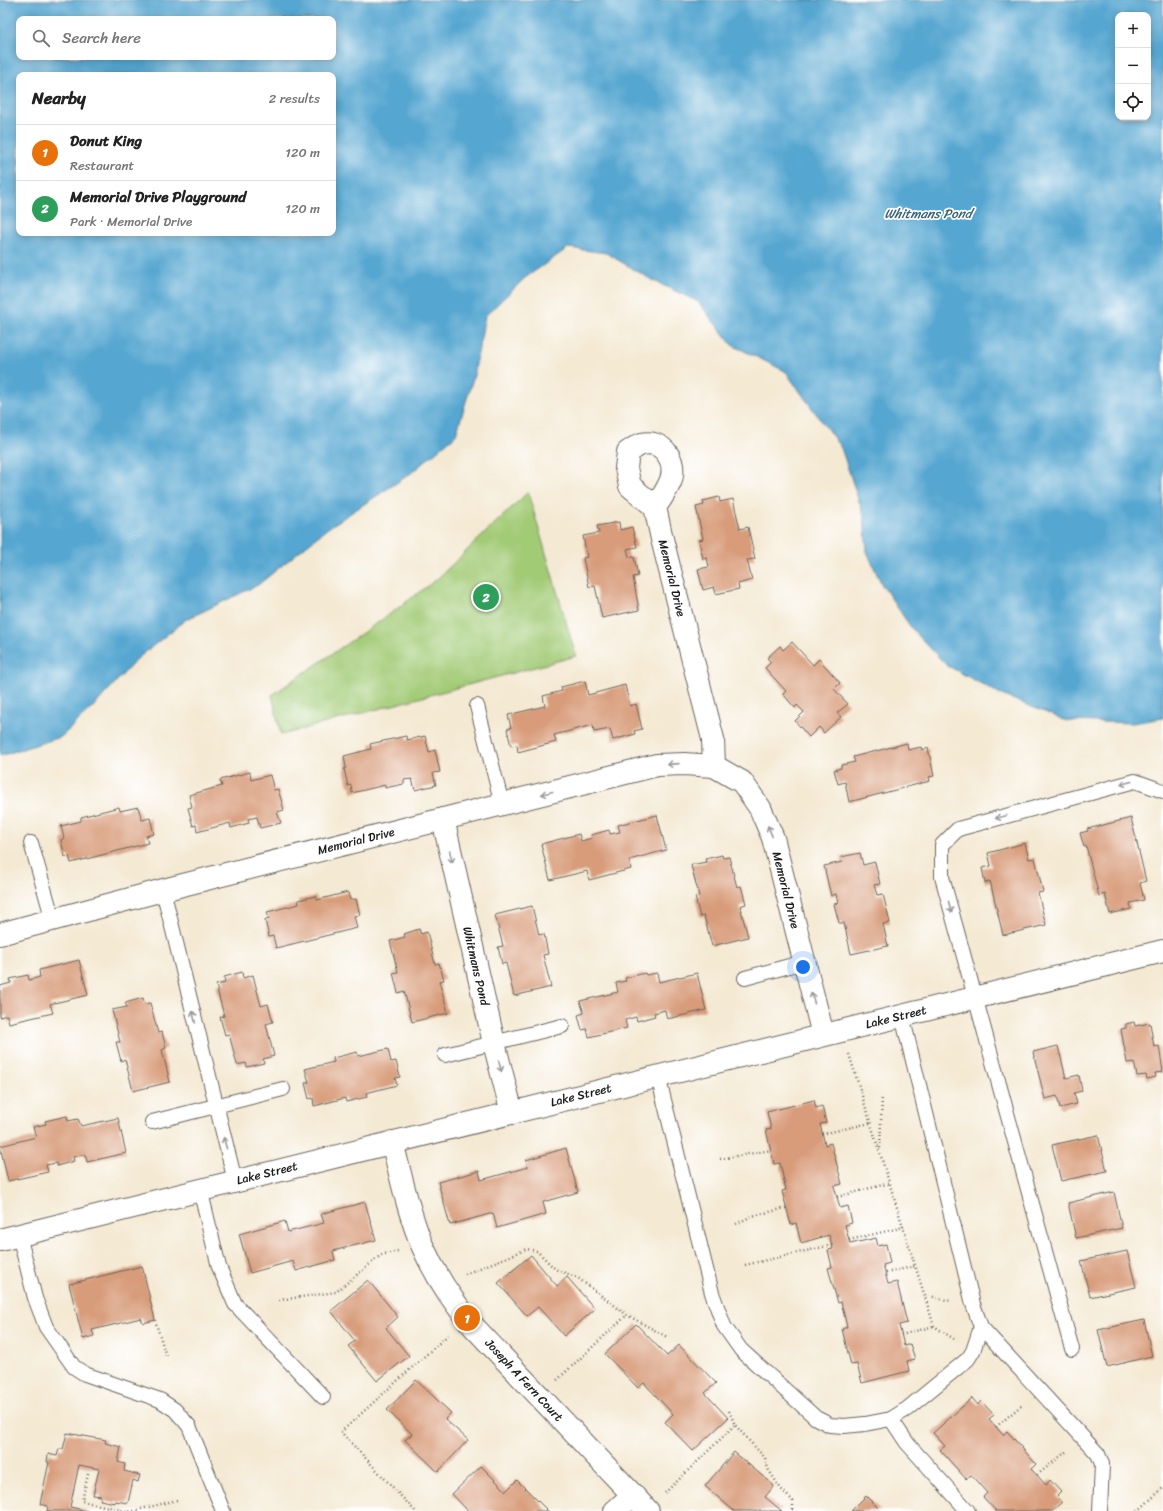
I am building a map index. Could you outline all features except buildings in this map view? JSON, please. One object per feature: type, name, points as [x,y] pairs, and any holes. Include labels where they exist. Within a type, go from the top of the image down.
[{"type":"street","name":"Memorial Drive","points":[[655,507],[713,739],[714,766]]},
{"type":"street","name":"Memorial Drive","points":[[0,934],[163,890],[657,765],[684,764],[714,766],[742,782],[760,808],[773,838],[804,962],[833,1033]]},
{"type":"street","name":"Whitmans Pond","points":[[443,819],[494,1043],[512,1113]]},
{"type":"street","name":"Lake Street","points":[[10,1238],[200,1189],[1163,951]]},
{"type":"street","name":"Joseph A Fern Court","points":[[392,1142],[412,1219],[421,1244],[441,1283],[453,1301],[539,1396],[643,1506]]},
{"type":"street","points":[[615,1511],[643,1506]]},
{"type":"lane","points":[[477,706],[502,804]]},
{"type":"lane","points":[[1072,1349],[942,877],[942,845],[958,829],[1135,781],[1163,791]]},
{"type":"lane","points":[[31,842],[52,920]]},
{"type":"lane","points":[[163,890],[234,1181]]},
{"type":"lane","points":[[745,978],[804,962]]},
{"type":"lane","points":[[902,1016],[973,1304],[981,1327],[1098,1454],[1102,1464],[1100,1511]]},
{"type":"lane","points":[[445,1055],[562,1026]]},
{"type":"lane","points":[[658,1076],[712,1293],[724,1326],[741,1350],[816,1418],[830,1425],[844,1426],[891,1419],[907,1409],[968,1359],[973,1351],[981,1327]]},
{"type":"lane","points":[[152,1122],[283,1089]]},
{"type":"lane","points":[[200,1189],[219,1267],[235,1304],[323,1396]]},
{"type":"lane","points":[[10,1238],[46,1327],[74,1367],[85,1374],[160,1400],[174,1410],[189,1426],[224,1511]]},
{"type":"lane","points":[[891,1419],[907,1443],[968,1511]]},
{"type":"path","points":[[833,1033],[880,1151],[934,1326],[973,1351]]},
{"type":"path","points":[[880,1151],[882,1096]]},
{"type":"path","points":[[822,1134],[870,1123]]},
{"type":"path","points":[[720,1159],[771,1150]]},
{"type":"path","points":[[837,1197],[890,1183]]},
{"type":"path","points":[[736,1224],[752,1216],[786,1208]]},
{"type":"path","points":[[849,1240],[904,1228]]},
{"type":"path","points":[[279,1300],[336,1292],[381,1255],[421,1244]]},
{"type":"path","points":[[745,1265],[832,1245]]},
{"type":"path","points":[[441,1283],[527,1249],[537,1251],[555,1269],[578,1278],[627,1315],[667,1337]]},
{"type":"path","points":[[886,1273],[915,1266]]},
{"type":"path","points":[[924,1294],[952,1301]]},
{"type":"path","points":[[539,1396],[627,1315]]},
{"type":"path","points":[[415,1511],[341,1432],[467,1318]]},
{"type":"path","points":[[155,1320],[166,1356]]},
{"type":"path","points":[[902,1335],[934,1326]]},
{"type":"path","points":[[1018,1398],[1028,1409]]},
{"type":"path","points":[[996,1427],[1023,1404]]},
{"type":"path","points":[[729,1411],[735,1425],[765,1458],[768,1468],[781,1489],[793,1501],[793,1511]]},
{"type":"path","points":[[643,1506],[735,1425]]},
{"type":"path","points":[[1061,1446],[1070,1457]]},
{"type":"path","points":[[1037,1475],[1066,1452]]},
{"type":"path","points":[[88,1474],[82,1501],[126,1511],[133,1511],[177,1500]]},
{"type":"path","points":[[1138,1511],[1163,1488]]},
{"type":"green space","points":[[528,492],[576,656],[281,735],[272,695],[390,614],[437,579]]},
{"type":"water","name":"Whitmans Pond","points":[[0,0],[1163,0],[1163,718],[1133,723],[1067,721],[1002,695],[946,665],[912,629],[882,585],[867,552],[864,516],[841,448],[785,371],[732,345],[698,302],[652,280],[606,253],[568,248],[525,278],[485,316],[474,375],[456,435],[410,474],[328,528],[258,585],[185,620],[137,659],[94,706],[61,737],[0,756]]},
{"type":"place","name":"Memorial Drive Playground","points":[[486,597]]},
{"type":"place","name":"Donut King","points":[[467,1318]]}]
